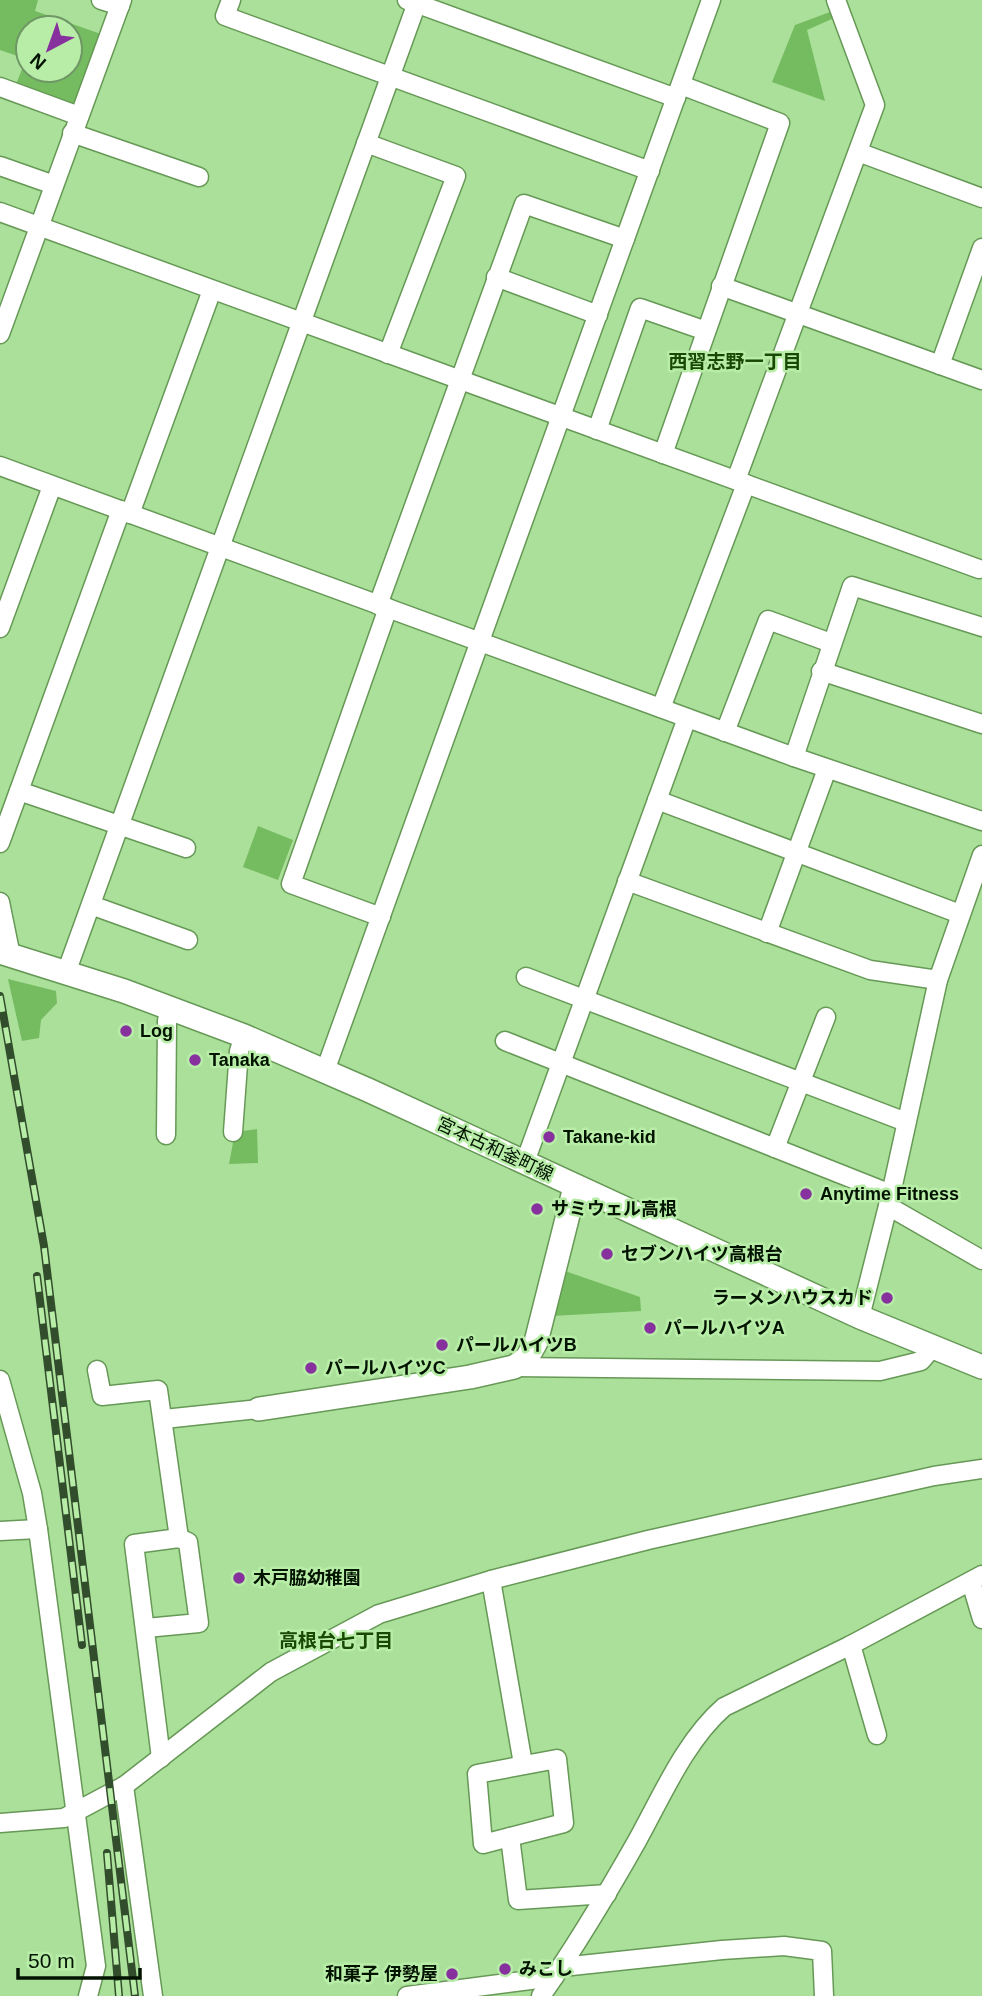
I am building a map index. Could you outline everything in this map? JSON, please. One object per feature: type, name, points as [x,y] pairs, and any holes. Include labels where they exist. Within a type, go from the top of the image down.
[{"type":"street","points":[[0,334],[121,3],[101,0]]},
{"type":"street","points":[[231,0],[225,16],[650,171]]},
{"type":"street","points":[[325,1071],[711,0]]},
{"type":"street","points":[[661,708],[797,313],[875,105],[836,0]]},
{"type":"street","points":[[66,973],[302,322],[414,1],[780,123],[663,454]]},
{"type":"street","points":[[0,87],[76,124],[199,177]]},
{"type":"street","points":[[366,143],[456,176],[388,354]]},
{"type":"street","points":[[858,152],[982,198]]},
{"type":"street","points":[[0,166],[54,185]]},
{"type":"street","points":[[381,917],[291,884],[496,277],[524,204],[625,239]]},
{"type":"street","points":[[0,212],[979,569]]},
{"type":"street","points":[[940,365],[982,248]]},
{"type":"street","points":[[496,277],[598,315]]},
{"type":"street","points":[[721,286],[982,380]]},
{"type":"street","points":[[0,843],[212,289]]},
{"type":"street","points":[[597,430],[640,308],[706,331]]},
{"type":"street","points":[[0,467],[793,757],[982,821]]},
{"type":"street","points":[[0,628],[52,486]]},
{"type":"street","points":[[793,757],[852,586],[982,627]]},
{"type":"street","points":[[725,732],[768,621],[831,643]]},
{"type":"street","points":[[821,671],[982,724]]},
{"type":"street","points":[[527,1157],[687,718]]},
{"type":"street","points":[[767,933],[827,769]]},
{"type":"street","points":[[19,791],[186,848]]},
{"type":"street","points":[[657,800],[960,914]]},
{"type":"street","points":[[860,1317],[938,980],[982,855]]},
{"type":"street","points":[[627,881],[870,970],[938,980]]},
{"type":"street","points":[[0,902],[6,954]]},
{"type":"street","points":[[91,905],[188,940]]},
{"type":"street","name":"宮本古和釜町線","points":[[6,954],[170,1007],[244,1036],[527,1157],[575,1187],[860,1317],[982,1367]]},
{"type":"street","points":[[526,977],[906,1122]]},
{"type":"street","points":[[166,1135],[167,1021],[170,1007]]},
{"type":"street","points":[[775,1148],[826,1017]]},
{"type":"street","points":[[233,1132],[239,1051],[244,1036]]},
{"type":"street","points":[[505,1041],[775,1148],[889,1200],[982,1260]]},
{"type":"street","points":[[514,1367],[527,1358],[536,1342],[575,1187]]},
{"type":"street","points":[[164,1419],[259,1409],[470,1377],[514,1367],[880,1371],[921,1361],[932,1348]]},
{"type":"street","points":[[97,1370],[102,1396],[159,1390],[179,1538]]},
{"type":"street","points":[[0,1380],[32,1493],[38,1529],[96,1966],[88,1996]]},
{"type":"street","points":[[0,1823],[64,1818],[74,1814],[124,1786],[252,1685],[327,1639],[401,1606],[648,1540],[922,1479],[982,1469]]},
{"type":"street","points":[[0,1531],[38,1529]]},
{"type":"street","points":[[146,1628],[200,1623],[188,1542],[179,1538],[134,1544],[161,1758]]},
{"type":"street","points":[[541,1996],[607,1894],[688,1752],[711,1718],[724,1707],[851,1645],[976,1579],[982,1619]]},
{"type":"street","points":[[491,1580],[523,1764]]},
{"type":"street","points":[[851,1645],[877,1735]]},
{"type":"street","points":[[557,1759],[564,1823],[510,1837],[483,1844],[477,1774],[557,1759]]},
{"type":"street","points":[[124,1786],[153,1996]]},
{"type":"street","points":[[510,1837],[518,1900],[607,1894]]},
{"type":"street","points":[[407,1996],[558,1972],[784,1946],[822,1951],[824,1996]]},
{"type":"green space","points":[[0,0],[38,0],[35,11],[44,14],[14,14],[14,55],[0,50]]},
{"type":"green space","points":[[830,12],[834,18],[807,30],[825,101],[772,82],[795,25]]},
{"type":"green space","points":[[84,28],[101,34],[78,104],[70,107],[15,87],[16,84],[84,84]]},
{"type":"green space","points":[[258,826],[293,840],[278,880],[243,867]]},
{"type":"green space","points":[[8,979],[56,991],[57,1003],[41,1020],[39,1038],[22,1041]]},
{"type":"green space","points":[[257,1129],[258,1163],[229,1164],[235,1132]]},
{"type":"green space","points":[[565,1271],[640,1297],[641,1311],[552,1316]]},
{"type":"railway","points":[[0,996],[44,1246],[135,1996]]},
{"type":"railway","points":[[37,1276],[82,1645]]},
{"type":"railway","points":[[107,1853],[119,1996]]},
{"type":"place","name":"Log","points":[[126,1031]]},
{"type":"place","name":"Tanaka","points":[[195,1060]]},
{"type":"place","name":"Takane-kid","points":[[549,1137]]},
{"type":"place","name":"Anytime Fitness","points":[[806,1194]]},
{"type":"place","name":"サミウェル高根","points":[[537,1209]]},
{"type":"place","name":"セブンハイツ高根台","points":[[607,1254]]},
{"type":"place","name":"ラーメンハウスカド","points":[[887,1298]]},
{"type":"place","name":"パールハイツA","points":[[650,1328]]},
{"type":"place","name":"パールハイツB","points":[[442,1345]]},
{"type":"place","name":"パールハイツC","points":[[311,1368]]},
{"type":"place","name":"木戸脇幼稚園","points":[[239,1578]]},
{"type":"place","name":"みこし","points":[[505,1969]]},
{"type":"place","name":"和菓子 伊勢屋","points":[[452,1974]]},
{"type":"district","name":"西習志野一丁目","points":[[735,361]]},
{"type":"district","name":"高根台七丁目","points":[[336,1640]]}]
